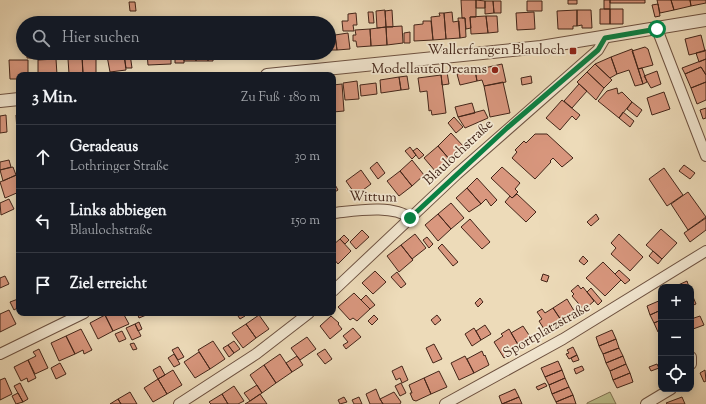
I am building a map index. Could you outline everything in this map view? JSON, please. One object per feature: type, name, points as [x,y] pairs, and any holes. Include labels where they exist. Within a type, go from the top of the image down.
[{"type":"street","points":[[298,72],[435,59],[605,38],[706,20]]},
{"type":"street","points":[[657,29],[706,156]]},
{"type":"street","name":"Blaulochstraße","points":[[336,288],[507,128],[598,50],[605,38]]},
{"type":"street","points":[[0,100],[16,99]]},
{"type":"street","name":"Wittum","points":[[336,213],[393,210],[405,213],[410,218]]},
{"type":"street","name":"Sportplatzstraße","points":[[444,404],[563,340],[663,283],[706,251]]},
{"type":"street","points":[[0,354],[78,316]]},
{"type":"street","points":[[179,404],[256,354],[305,316]]},
{"type":"street","points":[[646,404],[666,392]]},
{"type":"green space","points":[[610,392],[616,404],[587,404],[587,403]]},
{"type":"building","points":[[461,0],[476,0],[476,17],[470,17],[471,28],[466,29],[465,18],[462,18]]},
{"type":"building","points":[[476,0],[485,1],[485,8],[476,8]]},
{"type":"building","points":[[568,0],[577,0],[577,4],[568,4]]},
{"type":"building","points":[[604,0],[610,0],[610,9],[604,9]]},
{"type":"building","points":[[610,0],[645,0],[645,3],[610,3]]},
{"type":"building","points":[[657,0],[671,0],[674,10],[660,13]]},
{"type":"building","points":[[671,0],[690,0],[691,6],[674,10]]},
{"type":"building","points":[[690,0],[706,0],[706,3],[691,6]]},
{"type":"building","points":[[485,1],[493,1],[494,13],[485,14]]},
{"type":"building","points":[[493,1],[501,1],[501,13],[494,13]]},
{"type":"building","points":[[527,1],[542,1],[542,11],[527,11]]},
{"type":"building","points":[[129,2],[135,2],[136,11],[130,11]]},
{"type":"building","points":[[658,4],[660,16],[655,17],[652,5]]},
{"type":"building","points":[[600,9],[610,9],[610,24],[600,24]]},
{"type":"building","points":[[610,9],[623,9],[623,24],[610,24]]},
{"type":"building","points":[[385,10],[386,27],[377,28],[376,11]]},
{"type":"building","points":[[392,10],[393,27],[386,27],[385,11]]},
{"type":"building","points":[[577,10],[577,26],[573,26],[573,29],[558,29],[557,11]]},
{"type":"building","points":[[577,10],[591,10],[592,28],[582,28],[582,25],[577,26]]},
{"type":"building","points":[[368,12],[373,12],[374,23],[369,23]]},
{"type":"building","points":[[452,12],[453,22],[459,21],[460,38],[446,39],[444,13]]},
{"type":"building","points":[[534,12],[535,29],[517,30],[516,13]]},
{"type":"building","points":[[356,13],[357,25],[353,25],[354,31],[343,31],[342,21],[348,21],[348,14]]},
{"type":"building","points":[[439,13],[444,13],[446,39],[433,40],[431,17],[440,16]]},
{"type":"building","points":[[486,16],[488,33],[471,34],[470,17]]},
{"type":"building","points":[[486,16],[497,16],[498,32],[488,33]]},
{"type":"building","points":[[458,18],[465,18],[466,37],[460,38]]},
{"type":"building","points":[[423,21],[431,21],[433,40],[414,41],[414,25],[423,24]]},
{"type":"building","points":[[402,26],[403,43],[387,45],[386,27]]},
{"type":"building","points":[[386,27],[387,45],[371,46],[370,29]]},
{"type":"building","points":[[370,29],[371,46],[357,47],[356,41],[353,41],[353,35],[356,35],[355,30]]},
{"type":"building","points":[[410,32],[410,43],[404,43],[404,33]]},
{"type":"building","points":[[348,33],[350,49],[337,50],[336,35]]},
{"type":"building","points":[[701,35],[705,51],[689,55],[685,39]]},
{"type":"building","points":[[645,47],[648,49],[653,65],[638,69],[632,51]]},
{"type":"building","points":[[632,49],[643,84],[635,86],[629,70],[617,74],[611,57]]},
{"type":"building","points":[[706,50],[706,59],[699,62],[696,53]]},
{"type":"building","points":[[611,57],[617,74],[610,78],[595,64]]},
{"type":"building","points":[[706,59],[706,75],[701,67],[685,74],[682,68]]},
{"type":"building","points":[[9,60],[28,60],[28,72],[16,72],[16,79],[10,79]]},
{"type":"building","points":[[38,60],[56,60],[57,72],[38,72]]},
{"type":"building","points":[[68,60],[82,60],[83,72],[69,72]]},
{"type":"building","points":[[82,60],[96,60],[96,72],[83,72]]},
{"type":"building","points":[[108,60],[125,60],[126,70],[110,72]]},
{"type":"building","points":[[125,60],[131,60],[132,68],[126,68]]},
{"type":"building","points":[[148,60],[171,60],[171,64],[148,65]]},
{"type":"building","points":[[175,60],[184,60],[184,63],[175,63]]},
{"type":"building","points":[[184,60],[196,60],[196,61]]},
{"type":"building","points":[[196,60],[208,60],[208,61]]},
{"type":"building","points":[[502,64],[506,82],[484,86],[482,80],[477,81],[475,70]]},
{"type":"building","points":[[595,64],[612,80],[604,88],[587,72]]},
{"type":"building","points":[[701,67],[706,75],[706,82],[691,88],[685,74]]},
{"type":"building","points":[[642,68],[647,82],[643,84],[638,69]]},
{"type":"building","points":[[475,70],[477,81],[460,85],[457,74]]},
{"type":"building","points":[[657,71],[661,84],[651,88],[644,76]]},
{"type":"building","points":[[447,72],[449,84],[442,85],[441,73]]},
{"type":"building","points":[[587,72],[604,88],[596,100],[577,82]]},
{"type":"building","points":[[441,75],[446,113],[432,115],[431,110],[429,111],[427,91],[420,92],[418,78]]},
{"type":"building","points":[[407,76],[409,89],[401,90],[399,77]]},
{"type":"building","points":[[531,76],[532,83],[522,85],[521,78]]},
{"type":"building","points":[[399,77],[401,90],[381,93],[380,80]]},
{"type":"building","points":[[357,81],[359,99],[345,100],[343,83]]},
{"type":"building","points":[[503,82],[510,113],[490,117],[484,86]]},
{"type":"building","points":[[706,82],[706,100],[697,104],[691,88]]},
{"type":"building","points":[[376,83],[377,94],[361,96],[360,85]]},
{"type":"building","points":[[342,84],[344,111],[336,112],[336,85]]},
{"type":"building","points":[[579,84],[587,91],[572,108],[564,101]]},
{"type":"building","points":[[617,88],[618,94],[622,92],[632,102],[619,118],[598,101],[607,91]]},
{"type":"building","points":[[664,92],[670,109],[652,115],[647,98]]},
{"type":"building","points":[[562,100],[580,115],[576,120],[572,116],[560,130],[546,118]]},
{"type":"building","points":[[632,102],[642,110],[637,117],[627,109]]},
{"type":"building","points":[[472,103],[475,113],[458,117],[455,107]]},
{"type":"building","points":[[706,108],[706,118],[703,119],[700,110]]},
{"type":"building","points":[[484,110],[488,118],[465,128],[458,117]]},
{"type":"building","points":[[623,112],[634,121],[630,127],[619,118]]},
{"type":"building","points":[[6,115],[7,132],[0,133],[0,116]]},
{"type":"building","points":[[454,117],[463,127],[456,133],[448,123]]},
{"type":"building","points":[[451,133],[464,147],[450,160],[438,146]]},
{"type":"building","points":[[535,134],[547,134],[573,158],[562,167],[553,158],[535,179],[512,158],[517,152],[515,150],[524,141],[526,143]]},
{"type":"building","points":[[438,146],[450,160],[436,172],[424,158]]},
{"type":"building","points":[[410,147],[416,155],[412,159],[405,151]]},
{"type":"building","points":[[417,148],[424,155],[419,159],[413,151]]},
{"type":"building","points":[[9,160],[11,167],[0,170],[0,162]]},
{"type":"building","points":[[412,160],[424,175],[412,186],[400,171]]},
{"type":"building","points":[[377,162],[385,173],[378,179],[370,168]]},
{"type":"building","points":[[684,165],[695,173],[690,179],[679,171]]},
{"type":"building","points":[[13,167],[16,175],[3,181],[0,170]]},
{"type":"building","points":[[502,167],[520,183],[515,189],[518,192],[512,198],[491,178]]},
{"type":"building","points":[[664,168],[683,195],[667,206],[649,179]]},
{"type":"building","points":[[361,170],[371,184],[363,190],[365,193],[358,198],[346,181]]},
{"type":"building","points":[[400,171],[412,186],[399,196],[387,181]]},
{"type":"building","points":[[16,175],[16,193],[5,198],[0,182]]},
{"type":"building","points":[[477,178],[497,200],[491,206],[486,199],[481,204],[467,188]]},
{"type":"building","points":[[467,188],[481,204],[469,212],[456,198]]},
{"type":"building","points":[[688,192],[706,217],[688,230],[671,204]]},
{"type":"building","points":[[517,194],[536,212],[526,222],[505,202],[510,196],[512,198]]},
{"type":"building","points":[[9,199],[14,209],[1,215],[0,203]]},
{"type":"building","points":[[451,203],[464,218],[451,229],[438,214]]},
{"type":"building","points":[[438,214],[451,229],[438,241],[425,225]]},
{"type":"building","points":[[596,214],[599,219],[591,226],[587,222]]},
{"type":"building","points":[[706,218],[706,230],[690,242],[684,233]]},
{"type":"building","points":[[470,219],[490,242],[482,249],[461,227]]},
{"type":"building","points":[[661,229],[677,243],[662,259],[646,245]]},
{"type":"building","points":[[362,230],[369,237],[356,249],[350,242]]},
{"type":"building","points":[[415,234],[426,248],[412,259],[401,245]]},
{"type":"building","points":[[619,234],[643,257],[630,271],[611,254],[616,248],[611,243]]},
{"type":"building","points":[[344,235],[349,240],[345,244],[340,239]]},
{"type":"building","points":[[427,237],[433,244],[429,248],[423,240]]},
{"type":"building","points":[[340,239],[351,251],[338,264],[336,262],[336,242]]},
{"type":"building","points":[[442,244],[458,262],[453,266],[438,248]]},
{"type":"building","points":[[401,245],[413,260],[399,272],[387,256]]},
{"type":"building","points":[[653,251],[662,259],[658,264],[649,256]]},
{"type":"building","points":[[583,256],[588,261],[584,265],[579,261]]},
{"type":"building","points":[[603,262],[621,280],[605,296],[586,278]]},
{"type":"building","points":[[619,270],[630,280],[625,284],[615,274]]},
{"type":"building","points":[[375,271],[386,282],[373,294],[362,283]]},
{"type":"building","points":[[397,272],[406,284],[401,288],[391,277]]},
{"type":"building","points":[[543,274],[549,276],[547,282],[541,280]]},
{"type":"building","points":[[5,276],[9,284],[0,288],[0,278]]},
{"type":"building","points":[[687,281],[688,284],[680,284]]},
{"type":"building","points":[[578,285],[581,289],[583,287],[594,301],[584,310],[572,296],[574,294],[571,291]]},
{"type":"building","points":[[591,288],[602,301],[598,305],[587,292]]},
{"type":"building","points":[[354,293],[370,309],[357,321],[353,318],[350,320],[338,307]]},
{"type":"building","points":[[366,295],[375,305],[370,309],[361,300]]},
{"type":"building","points":[[480,298],[483,302],[478,307],[475,303]]},
{"type":"building","points":[[567,299],[576,314],[563,323],[553,308]]},
{"type":"building","points":[[16,300],[16,309],[14,310],[10,302]]},
{"type":"building","points":[[658,301],[658,311],[650,315],[647,306]]},
{"type":"building","points":[[553,308],[563,323],[549,331],[546,327],[544,329],[539,321],[542,319],[537,312],[542,309],[545,313]]},
{"type":"building","points":[[9,310],[16,324],[0,332],[0,314]]},
{"type":"building","points":[[658,311],[658,321],[654,323],[650,315]]},
{"type":"building","points":[[374,315],[378,319],[372,325],[368,321]]},
{"type":"building","points":[[437,315],[441,320],[435,325],[431,320]]},
{"type":"building","points":[[106,316],[125,316],[129,324],[113,331]]},
{"type":"building","points":[[106,316],[113,331],[98,339],[90,323]]},
{"type":"building","points":[[238,316],[245,316],[240,319]]},
{"type":"building","points":[[260,316],[269,329],[256,338],[246,324]]},
{"type":"building","points":[[331,316],[339,323],[338,324],[342,329],[330,339],[320,326]]},
{"type":"building","points":[[700,316],[704,325],[694,329],[694,318]]},
{"type":"building","points":[[658,321],[658,332],[654,323]]},
{"type":"building","points":[[139,322],[142,329],[138,331],[135,324]]},
{"type":"building","points":[[135,324],[141,336],[132,340],[126,328]]},
{"type":"building","points":[[246,324],[256,338],[243,348],[232,333]]},
{"type":"building","points":[[485,325],[491,334],[481,340],[476,331]]},
{"type":"building","points":[[523,326],[533,341],[520,348],[511,333]]},
{"type":"building","points":[[353,328],[361,337],[346,349],[343,345],[348,342],[343,336]]},
{"type":"building","points":[[474,328],[481,340],[472,346],[465,334]]},
{"type":"building","points":[[81,329],[92,350],[84,354],[83,350],[75,354],[66,336]]},
{"type":"building","points":[[509,329],[520,348],[504,358],[494,342],[503,336],[501,334]]},
{"type":"building","points":[[612,330],[616,339],[599,346],[596,337]]},
{"type":"building","points":[[122,331],[126,339],[119,342],[115,334]]},
{"type":"building","points":[[66,336],[75,354],[59,361],[51,343]]},
{"type":"building","points":[[307,337],[316,349],[300,360],[291,348]]},
{"type":"building","points":[[616,339],[619,348],[603,354],[599,346]]},
{"type":"building","points":[[213,341],[225,359],[210,369],[198,350]]},
{"type":"building","points":[[234,341],[240,349],[234,353],[228,345]]},
{"type":"building","points":[[134,343],[137,349],[133,350],[130,344]]},
{"type":"building","points":[[434,344],[442,359],[433,363],[426,348]]},
{"type":"building","points":[[228,345],[234,353],[229,357],[223,348]]},
{"type":"building","points":[[178,347],[184,357],[178,360],[172,350]]},
{"type":"building","points":[[573,347],[577,355],[569,359],[566,354],[569,353],[567,350]]},
{"type":"building","points":[[619,348],[623,356],[606,363],[603,354]]},
{"type":"building","points":[[39,349],[48,368],[35,374],[28,360],[36,356],[33,352]]},
{"type":"building","points":[[325,349],[332,359],[325,364],[317,354]]},
{"type":"building","points":[[482,351],[489,365],[474,373],[467,359]]},
{"type":"building","points":[[199,352],[210,369],[195,378],[184,362]]},
{"type":"building","points":[[174,354],[180,364],[174,367],[168,358]]},
{"type":"building","points":[[280,354],[292,372],[276,383],[264,365]]},
{"type":"building","points":[[577,355],[579,360],[573,362],[571,358]]},
{"type":"building","points":[[297,356],[303,365],[292,372],[286,363]]},
{"type":"building","points":[[465,356],[474,373],[459,380],[451,363]]},
{"type":"building","points":[[623,356],[626,364],[610,371],[606,363]]},
{"type":"building","points":[[28,360],[36,378],[28,382],[27,378],[21,381],[14,367]]},
{"type":"building","points":[[558,361],[562,370],[545,377],[541,368]]},
{"type":"building","points":[[60,363],[66,374],[56,379],[51,368]]},
{"type":"building","points":[[626,364],[630,373],[613,380],[610,371]]},
{"type":"building","points":[[657,364],[658,368],[651,371],[649,367]]},
{"type":"building","points":[[264,365],[276,383],[262,393],[250,375]]},
{"type":"building","points":[[160,366],[165,375],[158,379],[153,370]]},
{"type":"building","points":[[402,366],[408,380],[402,383],[400,378],[396,380],[392,371]]},
{"type":"building","points":[[582,366],[584,370],[576,374],[574,369]]},
{"type":"building","points":[[173,370],[182,385],[167,394],[158,379]]},
{"type":"building","points":[[562,370],[565,378],[549,385],[545,377]]},
{"type":"building","points":[[705,370],[706,381],[704,382],[700,373]]},
{"type":"building","points":[[439,371],[447,387],[431,394],[424,378]]},
{"type":"building","points":[[630,373],[633,382],[617,388],[613,380]]},
{"type":"building","points":[[5,378],[12,394],[0,400],[0,380]]},
{"type":"building","points":[[424,378],[431,394],[416,401],[413,400],[409,385]]},
{"type":"building","points":[[565,378],[569,387],[552,394],[549,385]]},
{"type":"building","points":[[158,379],[167,394],[153,402],[144,388]]},
{"type":"building","points":[[20,383],[28,399],[23,402],[14,386]]},
{"type":"building","points":[[401,383],[406,393],[400,396],[395,386]]},
{"type":"building","points":[[545,383],[547,386],[538,390],[536,387]]},
{"type":"building","points":[[257,385],[262,393],[250,401],[244,393]]},
{"type":"building","points":[[234,386],[244,401],[238,404],[228,404],[222,394]]},
{"type":"building","points":[[569,387],[573,395],[556,402],[552,394]]},
{"type":"building","points":[[376,389],[383,404],[370,404],[366,394]]},
{"type":"building","points":[[515,389],[519,397],[502,404],[499,396]]},
{"type":"building","points":[[130,392],[137,404],[121,404],[118,399]]},
{"type":"building","points":[[394,392],[401,402],[400,404],[383,404],[380,399]]},
{"type":"building","points":[[18,393],[23,402],[16,404],[12,396]]},
{"type":"building","points":[[222,394],[228,404],[211,404],[209,402]]},
{"type":"building","points":[[260,394],[267,404],[245,404],[250,401]]},
{"type":"building","points":[[573,395],[576,404],[557,404],[556,402]]},
{"type":"building","points":[[344,397],[347,402],[340,404],[338,400]]},
{"type":"building","points":[[359,397],[362,404],[354,404],[352,400]]},
{"type":"building","points":[[519,397],[522,404],[502,404]]},
{"type":"building","points":[[682,397],[685,404],[666,403]]},
{"type":"building","points":[[118,399],[121,404],[110,404]]},
{"type":"place","name":"Wallerfangen Blauloch","points":[[573,51]]},
{"type":"place","name":"ModellautoDreams","points":[[495,70]]},
{"type":"route","points":[[410,218],[507,128],[556,88],[598,50],[605,38],[657,29]]}]
